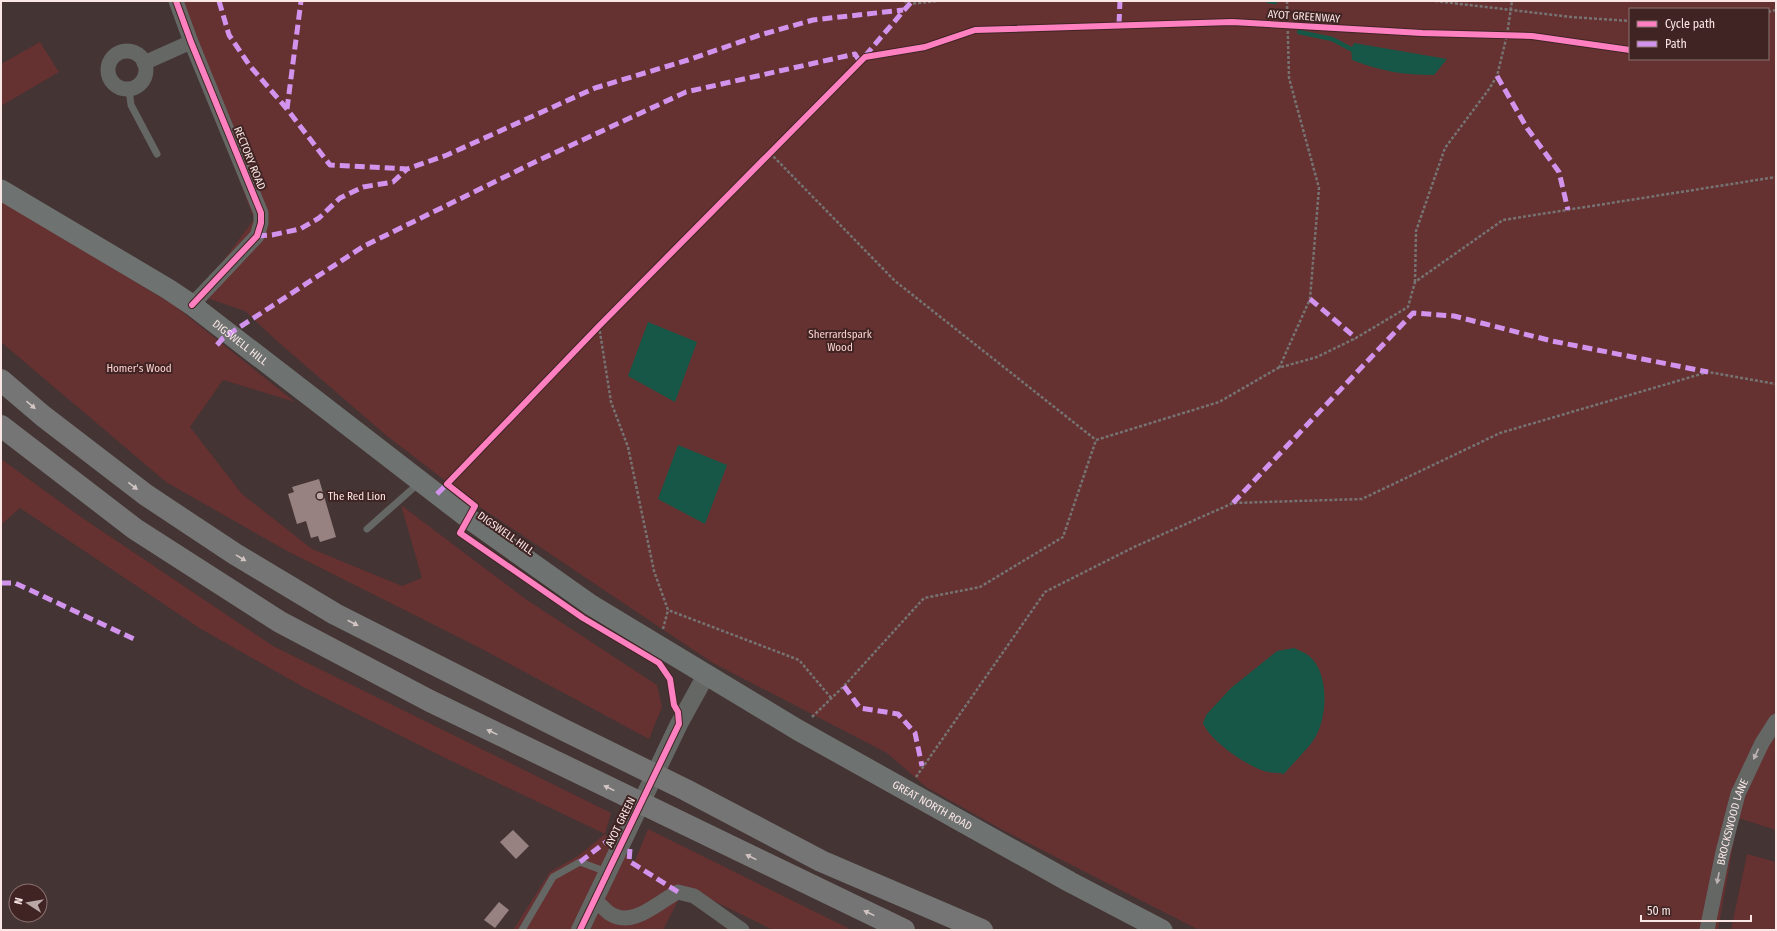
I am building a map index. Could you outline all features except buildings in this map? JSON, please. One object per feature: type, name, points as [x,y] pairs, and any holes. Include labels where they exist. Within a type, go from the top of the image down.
[{"type":"highway","points":[[1,380],[43,416],[146,495],[235,554],[335,614],[686,790],[821,861],[982,930]]},
{"type":"highway","points":[[1,426],[135,529],[280,622],[430,701],[904,930]]},
{"type":"main road","name":"DIGSWELL HILL","points":[[1,190],[168,289],[211,318],[468,518],[591,605],[660,646],[706,676]]},
{"type":"main road","name":"GREAT NORTH ROAD","points":[[706,676],[917,798],[1070,882],[1162,930]]},
{"type":"street","name":"RECTORY ROAD","points":[[176,1],[191,42],[261,213],[261,223],[257,236],[192,305]]},
{"type":"street","points":[[144,63],[191,42]]},
{"type":"street","points":[[123,52],[130,52],[140,58],[144,63],[146,71],[144,77],[135,87],[129,89],[116,86],[110,79],[108,73],[111,61],[115,56],[123,52]]},
{"type":"street","name":"AYOT GREEN","points":[[580,930],[679,724],[706,676]]},
{"type":"street","name":"BROCKSWOOD LANE","points":[[1707,930],[1723,852],[1738,794],[1762,743],[1776,721]]},
{"type":"street","points":[[595,900],[610,914],[627,918],[640,916],[678,892],[694,896],[742,930]]},
{"type":"lane","points":[[129,89],[131,105],[157,154]]},
{"type":"lane","points":[[367,529],[421,481]]},
{"type":"lane","points":[[522,930],[553,877],[580,862],[607,872]]},
{"type":"path","points":[[904,1],[909,4],[939,1]]},
{"type":"path","points":[[1278,368],[1310,299],[1319,188],[1289,78],[1287,1]]},
{"type":"path","points":[[1435,1],[1571,17],[1629,21]]},
{"type":"path","points":[[1096,440],[1219,402],[1278,368],[1316,358],[1356,338],[1408,307],[1415,282],[1416,231],[1445,148],[1489,89],[1496,76],[1510,35],[1512,1]]},
{"type":"path","points":[[1499,34],[1510,35]]},
{"type":"path","points":[[770,152],[895,281],[1096,440]]},
{"type":"path","points":[[1415,282],[1503,220],[1776,177]]},
{"type":"path","points":[[599,326],[611,402],[628,447],[654,571],[668,610],[663,630]]},
{"type":"path","points":[[915,778],[1045,592],[1134,547],[1233,503],[1362,499],[1500,433],[1708,372],[1776,384]]},
{"type":"path","points":[[812,718],[832,699],[924,598],[980,587],[1063,537],[1096,440]]},
{"type":"path","points":[[668,610],[799,660],[832,699]]},
{"type":"green space","name":"Sherrardspark Wood","points":[[172,1],[1776,1],[1776,830],[1738,818],[1718,930],[1199,930],[1001,829],[926,787],[887,753],[713,663],[477,505],[387,436],[278,342],[245,311],[198,295],[254,219]]},
{"type":"green space","points":[[40,42],[59,72],[1,106],[1,64]]},
{"type":"green space","name":"Homer's Wood","points":[[1,200],[175,306],[295,402],[223,380],[190,427],[242,494],[312,549],[402,586],[422,578],[401,505],[527,600],[657,685],[662,707],[649,739],[482,649],[287,551],[166,482],[1,342]]},
{"type":"green space","points":[[1,459],[81,517],[273,646],[611,813],[605,834],[437,754],[305,688],[201,629],[20,508],[1,525]]},
{"type":"green space","points":[[648,829],[852,930],[773,930],[685,887],[663,930],[513,930],[550,872],[578,856],[605,834],[634,863]]},
{"type":"green space","points":[[1747,854],[1776,862],[1776,930],[1731,930]]},
{"type":"shaded area","points":[[1354,43],[1447,59],[1434,75],[1392,72],[1352,60],[1351,49]]},
{"type":"shaded area","points":[[648,322],[697,342],[675,402],[628,376]]},
{"type":"shaded area","points":[[678,445],[727,465],[705,524],[658,499]]},
{"type":"shaded area","points":[[1294,648],[1308,655],[1315,662],[1320,671],[1324,693],[1323,716],[1316,736],[1306,750],[1284,774],[1268,772],[1251,765],[1231,753],[1213,738],[1203,723],[1206,715],[1231,688],[1277,651]]},
{"type":"waterway","points":[[1268,1],[1275,2]]},
{"type":"waterway","points":[[1299,32],[1332,39],[1351,49]]},
{"type":"marked path","points":[[219,1],[229,35],[250,66],[287,109],[330,165],[407,169],[447,155],[595,88],[688,60],[760,35],[813,20],[903,10]]},
{"type":"marked path","points":[[287,109],[301,1]]},
{"type":"marked path","points":[[865,56],[912,1]]},
{"type":"marked path","points":[[1119,24],[1120,1]]},
{"type":"marked path","points":[[217,345],[223,338],[364,246],[535,162],[686,92],[855,54],[860,62]]},
{"type":"marked path","points":[[1497,76],[1527,128],[1559,172],[1568,210]]},
{"type":"marked path","points":[[257,236],[272,235],[300,229],[319,218],[340,198],[363,187],[393,182],[407,169]]},
{"type":"marked path","points":[[1310,299],[1356,338]]},
{"type":"marked path","points":[[1233,503],[1413,313],[1454,316],[1552,341],[1708,372]]},
{"type":"marked path","points":[[437,494],[450,481]]},
{"type":"marked path","points":[[1,583],[15,583],[136,640]]},
{"type":"marked path","points":[[844,686],[860,708],[898,714],[915,733],[922,766]]},
{"type":"marked path","points":[[580,862],[611,838]]},
{"type":"marked path","points":[[630,849],[629,861],[678,892]]},
{"type":"cycle path","points":[[176,1],[191,42],[261,213],[261,223],[257,236],[192,305]]},
{"type":"cycle path","name":"AYOT GREENWAY","points":[[580,930],[679,724],[678,712],[674,705],[670,679],[659,663],[583,618],[460,533],[475,506],[447,484],[599,326],[865,57],[925,47],[975,30],[1232,22],[1422,33],[1532,36],[1629,50]]},
{"type":"place","name":"The Red Lion","points":[[320,496]]}]
